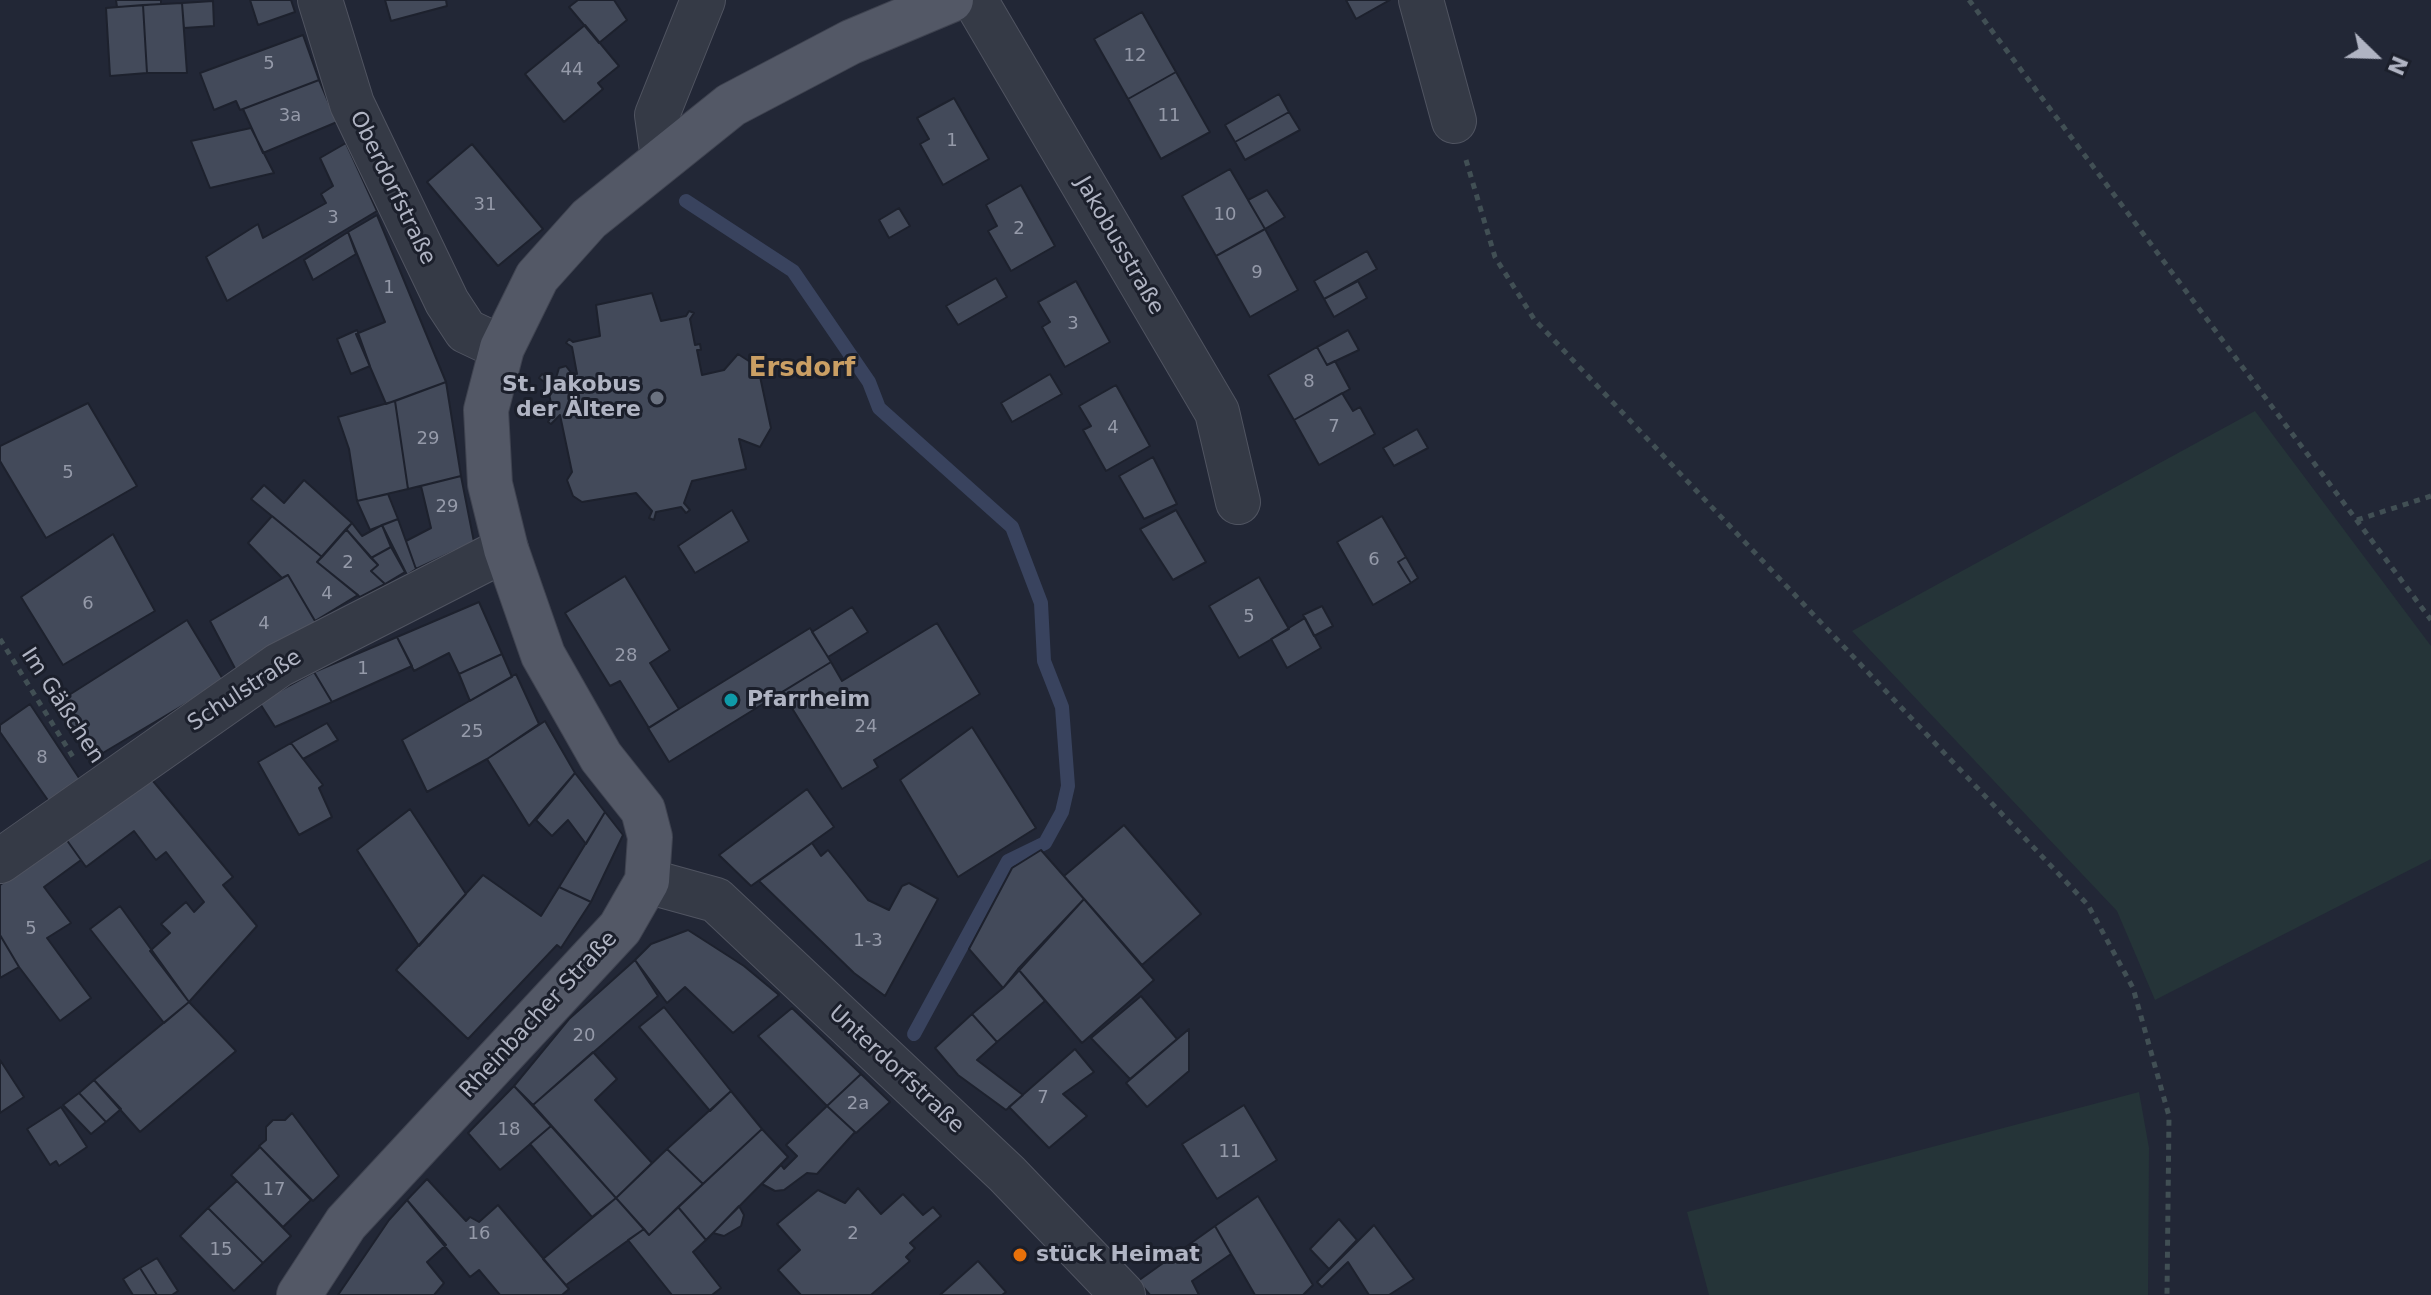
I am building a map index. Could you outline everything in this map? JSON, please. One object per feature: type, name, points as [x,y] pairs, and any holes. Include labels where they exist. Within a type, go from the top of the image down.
[{"type":"main road","name":"Rheinbacher Straße","points":[[299,1295],[346,1223],[620,928],[647,881],[650,837],[643,810],[601,757],[543,655],[506,549],[490,484],[486,410],[502,348],[537,277],[589,219],[731,105],[851,42],[951,0]]},
{"type":"street","name":"Oberdorfstraße","points":[[320,0],[352,104],[447,302],[466,331],[502,348]]},
{"type":"street","points":[[663,158],[657,115],[703,0]]},
{"type":"street","name":"Jakobusstraße","points":[[975,0],[1217,412],[1238,502]]},
{"type":"street","points":[[1421,0],[1454,121]]},
{"type":"street","name":"Schulstraße","points":[[0,861],[279,665],[506,549]]},
{"type":"street","name":"Unterdorfstraße","points":[[647,881],[716,900],[1007,1174],[1123,1295]]},
{"type":"path","points":[[1969,0],[2431,620]]},
{"type":"path","points":[[1454,121],[1495,257],[1534,319],[2088,905],[2133,988],[2169,1116],[2167,1295]]},
{"type":"path","points":[[2357,520],[2431,496]]},
{"type":"path","name":"Im Gäßchen","points":[[0,639],[77,763],[98,790]]},
{"type":"shaded area","points":[[2255,411],[2431,646],[2431,859],[2155,1000],[2117,911],[1852,631]]},
{"type":"shaded area","points":[[2139,1092],[2149,1148],[2148,1295],[1709,1295],[1687,1212]]},
{"type":"building","points":[[116,0],[161,0],[161,4],[117,7]]},
{"type":"building","points":[[250,0],[291,0],[295,12],[258,25]]},
{"type":"building","points":[[385,0],[446,0],[447,6],[391,21]]},
{"type":"building","points":[[578,0],[614,0],[627,20],[599,43],[569,7]]},
{"type":"building","points":[[1346,0],[1390,0],[1356,19]]},
{"type":"building","points":[[213,1],[214,26],[184,28],[182,3]]},
{"type":"building","points":[[182,3],[187,73],[147,73],[143,5]]},
{"type":"building","points":[[143,5],[147,73],[110,76],[106,8]]},
{"type":"building","points":[[1142,12],[1176,72],[1128,99],[1094,39]]},
{"type":"building","points":[[585,25],[619,66],[598,83],[603,89],[564,122],[525,74]]},
{"type":"building","points":[[303,35],[319,80],[240,110],[236,101],[214,110],[200,73]]},
{"type":"building","points":[[1176,72],[1210,132],[1161,159],[1128,99]]},
{"type":"building","points":[[319,80],[337,122],[263,153],[243,109]]},
{"type":"building","points":[[1279,94],[1289,112],[1235,142],[1225,125]]},
{"type":"building","points":[[954,98],[989,159],[943,185],[920,144],[929,139],[917,118]]},
{"type":"building","points":[[1289,112],[1300,130],[1245,160],[1235,142]]},
{"type":"building","points":[[251,128],[274,173],[210,188],[191,141]]},
{"type":"building","points":[[346,143],[377,211],[227,301],[206,257],[258,224],[263,238],[326,203],[321,194],[333,186],[320,158]]},
{"type":"building","points":[[472,144],[543,229],[498,266],[427,182]]},
{"type":"building","points":[[1230,169],[1265,229],[1216,256],[1182,196]]},
{"type":"building","points":[[1021,185],[1055,246],[1011,271],[988,231],[997,226],[986,205]]},
{"type":"building","points":[[1267,190],[1285,217],[1265,229],[1248,200]]},
{"type":"building","points":[[899,208],[910,226],[889,238],[879,220]]},
{"type":"building","points":[[377,215],[446,382],[386,404],[356,334],[385,322],[348,232]]},
{"type":"building","points":[[1265,229],[1298,290],[1250,317],[1216,256]]},
{"type":"building","points":[[348,232],[356,254],[313,280],[304,260]]},
{"type":"building","points":[[1367,251],[1377,269],[1324,299],[1314,281]]},
{"type":"building","points":[[996,278],[1007,297],[958,325],[946,306]]},
{"type":"building","points":[[1076,281],[1110,342],[1065,367],[1042,327],[1050,322],[1038,302]]},
{"type":"building","points":[[1358,281],[1367,298],[1334,317],[1324,299]]},
{"type":"building","name":"St. Jakobus der Ältere","points":[[652,293],[661,321],[686,316],[689,311],[694,313],[690,319],[695,345],[700,344],[701,350],[697,350],[702,375],[724,370],[738,354],[758,367],[771,428],[760,447],[739,439],[746,469],[692,481],[684,503],[690,510],[686,513],[681,507],[656,512],[654,520],[649,518],[652,511],[636,493],[582,502],[573,496],[567,480],[572,472],[560,415],[551,424],[548,422],[553,413],[547,384],[539,378],[542,374],[549,379],[556,378],[559,368],[566,366],[572,374],[577,374],[572,347],[566,343],[569,339],[573,342],[600,336],[596,305]]},
{"type":"building","points":[[357,330],[370,366],[351,374],[337,339]]},
{"type":"building","points":[[1348,330],[1359,350],[1327,365],[1317,347]]},
{"type":"building","points":[[1317,347],[1327,365],[1335,361],[1350,389],[1294,420],[1268,375]]},
{"type":"building","points":[[1050,374],[1062,394],[1012,422],[1001,403]]},
{"type":"building","points":[[446,382],[461,476],[408,489],[395,401]]},
{"type":"building","points":[[1116,385],[1150,446],[1106,471],[1083,430],[1091,426],[1079,406]]},
{"type":"building","points":[[1342,393],[1353,411],[1360,407],[1375,434],[1319,465],[1294,420]]},
{"type":"building","points":[[395,401],[408,489],[357,501],[349,449],[338,417]]},
{"type":"building","points":[[88,403],[137,486],[46,538],[0,461],[0,446]]},
{"type":"building","points":[[1417,429],[1428,448],[1394,466],[1383,448]]},
{"type":"building","points":[[1153,457],[1177,504],[1144,519],[1119,476]]},
{"type":"building","points":[[461,476],[474,542],[416,569],[406,541],[431,528],[421,486]]},
{"type":"building","points":[[304,480],[352,523],[322,557],[251,499],[264,485],[284,503]]},
{"type":"building","points":[[388,494],[398,519],[370,530],[357,501]]},
{"type":"building","points":[[732,510],[749,541],[695,573],[678,546]]},
{"type":"building","points":[[1176,510],[1206,562],[1173,580],[1140,529]]},
{"type":"building","points":[[272,516],[322,557],[317,562],[358,595],[315,621],[288,575],[282,578],[248,543]]},
{"type":"building","points":[[1382,516],[1406,557],[1398,562],[1411,583],[1373,605],[1337,542]]},
{"type":"building","points":[[398,519],[416,569],[407,575],[382,525]]},
{"type":"building","points":[[352,523],[362,536],[382,525],[391,547],[371,558],[346,529]]},
{"type":"building","points":[[346,529],[378,565],[371,571],[385,584],[360,597],[317,562]]},
{"type":"building","points":[[113,534],[155,611],[63,665],[21,597]]},
{"type":"building","points":[[391,547],[405,572],[385,584],[371,571],[378,565],[371,558]]},
{"type":"building","points":[[1406,557],[1418,578],[1411,583],[1398,562]]},
{"type":"building","points":[[288,575],[318,626],[238,674],[210,621]]},
{"type":"building","points":[[625,576],[670,650],[650,663],[679,709],[649,728],[620,681],[610,686],[565,613]]},
{"type":"building","points":[[1259,577],[1289,629],[1239,658],[1209,606]]},
{"type":"building","points":[[479,602],[502,654],[459,674],[449,653],[414,671],[397,637]]},
{"type":"building","points":[[1322,606],[1333,626],[1314,636],[1303,615]]},
{"type":"building","points":[[852,607],[868,632],[828,657],[812,632]]},
{"type":"building","points":[[1305,618],[1321,648],[1287,668],[1271,639]]},
{"type":"building","points":[[187,620],[224,681],[91,760],[58,702]]},
{"type":"building","points":[[937,623],[980,694],[874,760],[878,767],[842,789],[782,692],[831,662],[842,681]]},
{"type":"building","name":"Pfarrheim","points":[[810,628],[831,662],[669,762],[648,728]]},
{"type":"building","points":[[397,637],[412,666],[332,702],[314,672]]},
{"type":"building","points":[[502,654],[512,677],[470,701],[459,674]]},
{"type":"building","points":[[314,672],[332,702],[275,727],[259,702]]},
{"type":"building","points":[[516,674],[539,724],[487,759],[427,792],[402,740]]},
{"type":"building","points":[[30,704],[83,784],[52,806],[0,732],[0,725]]},
{"type":"building","points":[[545,721],[575,773],[529,826],[487,759]]},
{"type":"building","points":[[327,723],[338,740],[303,759],[291,743]]},
{"type":"building","points":[[972,727],[1036,828],[958,877],[900,780]]},
{"type":"building","points":[[291,743],[323,785],[319,788],[332,817],[299,835],[258,762]]},
{"type":"building","points":[[575,773],[605,812],[586,844],[568,820],[552,836],[536,820]]},
{"type":"building","points":[[148,775],[233,877],[223,885],[257,926],[189,1002],[150,951],[170,933],[161,924],[186,902],[194,912],[204,902],[166,852],[156,860],[134,831],[86,867],[66,839]]},
{"type":"building","points":[[807,789],[834,827],[751,886],[719,855]]},
{"type":"building","points":[[410,809],[466,894],[419,946],[357,850]]},
{"type":"building","points":[[605,812],[623,835],[591,902],[559,887]]},
{"type":"building","points":[[1124,825],[1201,914],[1142,965],[1064,876]]},
{"type":"building","points":[[66,839],[81,860],[44,887],[71,923],[47,938],[91,998],[60,1021],[19,967],[0,935],[0,885]]},
{"type":"building","points":[[812,843],[821,856],[828,850],[868,900],[889,910],[902,886],[909,883],[938,899],[885,996],[854,973],[759,881]]},
{"type":"building","points":[[1041,850],[1084,899],[1003,988],[969,949],[1012,868]]},
{"type":"building","points":[[483,875],[541,916],[559,887],[591,902],[561,948],[557,945],[468,1039],[396,970]]},
{"type":"building","points":[[1084,899],[1154,980],[1082,1043],[1018,969]]},
{"type":"building","points":[[120,906],[189,1002],[164,1023],[90,929]]},
{"type":"building","points":[[688,930],[744,966],[779,995],[733,1033],[685,987],[667,1003],[635,960],[651,944]]},
{"type":"building","points":[[0,935],[19,967],[0,978]]},
{"type":"building","points":[[635,960],[658,996],[533,1105],[514,1086],[569,1019]]},
{"type":"building","points":[[1018,969],[1045,1001],[997,1042],[972,1014],[1003,988]]},
{"type":"building","points":[[1141,996],[1177,1039],[1130,1079],[1091,1038]]},
{"type":"building","points":[[189,1002],[236,1051],[140,1132],[94,1080]]},
{"type":"building","points":[[664,1007],[731,1091],[710,1111],[639,1027]]},
{"type":"building","points":[[792,1008],[861,1074],[827,1106],[758,1036]]},
{"type":"building","points":[[972,1014],[997,1042],[977,1060],[1023,1095],[1006,1110],[958,1075],[935,1048]]},
{"type":"building","points":[[1189,1029],[1189,1071],[1147,1107],[1126,1083]]},
{"type":"building","points":[[1075,1049],[1094,1072],[1063,1094],[1087,1116],[1049,1148],[1009,1107]]},
{"type":"building","points":[[593,1052],[617,1079],[595,1100],[652,1163],[616,1198],[533,1105]]},
{"type":"building","points":[[0,1060],[24,1097],[0,1113]]},
{"type":"building","points":[[861,1074],[890,1102],[856,1133],[827,1106]]},
{"type":"building","points":[[94,1080],[121,1109],[106,1122],[79,1093]]},
{"type":"building","points":[[514,1086],[551,1126],[500,1170],[468,1133]]},
{"type":"building","points":[[731,1091],[762,1129],[703,1184],[667,1149]]},
{"type":"building","points":[[79,1093],[106,1122],[91,1134],[63,1105]]},
{"type":"building","points":[[1244,1105],[1277,1160],[1217,1199],[1182,1144]]},
{"type":"building","points":[[827,1106],[855,1132],[817,1174],[807,1173],[784,1190],[775,1191],[762,1184],[781,1165],[784,1169],[797,1156],[786,1145]]},
{"type":"building","points":[[61,1107],[87,1147],[59,1166],[56,1161],[50,1165],[27,1129]]},
{"type":"building","points":[[292,1113],[339,1176],[313,1201],[259,1146],[266,1140],[266,1127],[273,1120],[285,1120]]},
{"type":"building","points":[[551,1126],[616,1198],[592,1217],[530,1144]]},
{"type":"building","points":[[762,1129],[788,1157],[706,1240],[678,1207]]},
{"type":"building","points":[[260,1147],[311,1200],[283,1227],[231,1175]]},
{"type":"building","points":[[667,1149],[703,1184],[649,1235],[616,1198]]},
{"type":"building","points":[[427,1179],[466,1221],[470,1217],[479,1222],[498,1205],[569,1289],[562,1295],[500,1295],[479,1270],[470,1277],[407,1200]]},
{"type":"building","points":[[237,1181],[291,1236],[263,1263],[208,1208]]},
{"type":"building","points":[[858,1188],[881,1214],[903,1194],[923,1215],[933,1207],[941,1216],[910,1243],[915,1248],[906,1257],[910,1261],[871,1295],[801,1295],[778,1270],[800,1250],[777,1224],[818,1190],[845,1203]]},
{"type":"building","points":[[1258,1196],[1313,1285],[1303,1295],[1255,1295],[1215,1226]]},
{"type":"building","points":[[616,1198],[644,1229],[566,1285],[543,1259]]},
{"type":"building","points":[[407,1200],[446,1245],[427,1262],[444,1283],[434,1295],[338,1295],[389,1220]]},
{"type":"building","points":[[739,1206],[744,1215],[741,1226],[724,1236],[713,1233]]},
{"type":"building","points":[[678,1207],[706,1240],[693,1252],[721,1288],[712,1295],[672,1295],[628,1240],[644,1229],[649,1235]]},
{"type":"building","points":[[208,1208],[263,1263],[234,1291],[180,1236]]},
{"type":"building","points":[[1339,1219],[1357,1240],[1329,1269],[1310,1249]]},
{"type":"building","points":[[1374,1225],[1414,1279],[1389,1295],[1369,1295],[1348,1262],[1322,1287],[1317,1282]]},
{"type":"building","points":[[1215,1226],[1231,1254],[1192,1281],[1199,1295],[1150,1295],[1138,1281]]},
{"type":"building","points":[[157,1258],[178,1291],[172,1295],[157,1295],[140,1268]]},
{"type":"building","points":[[978,1261],[1006,1292],[1002,1295],[940,1295]]},
{"type":"building","points":[[140,1268],[157,1295],[133,1295],[123,1279]]},
{"type":"waterway","points":[[686,201],[793,271],[869,382],[879,408],[1012,527],[1041,603],[1044,661],[1062,707],[1068,786],[1062,812],[1045,843],[1008,861],[914,1034]]},
{"type":"place","name":"St. Jakobus der Ältere","points":[[657,398]]},
{"type":"place","name":"Pfarrheim","points":[[731,700]]},
{"type":"place","name":"stück Heimat","points":[[1020,1255]]},
{"type":"district","name":"Ersdorf","points":[[802,369]]}]
